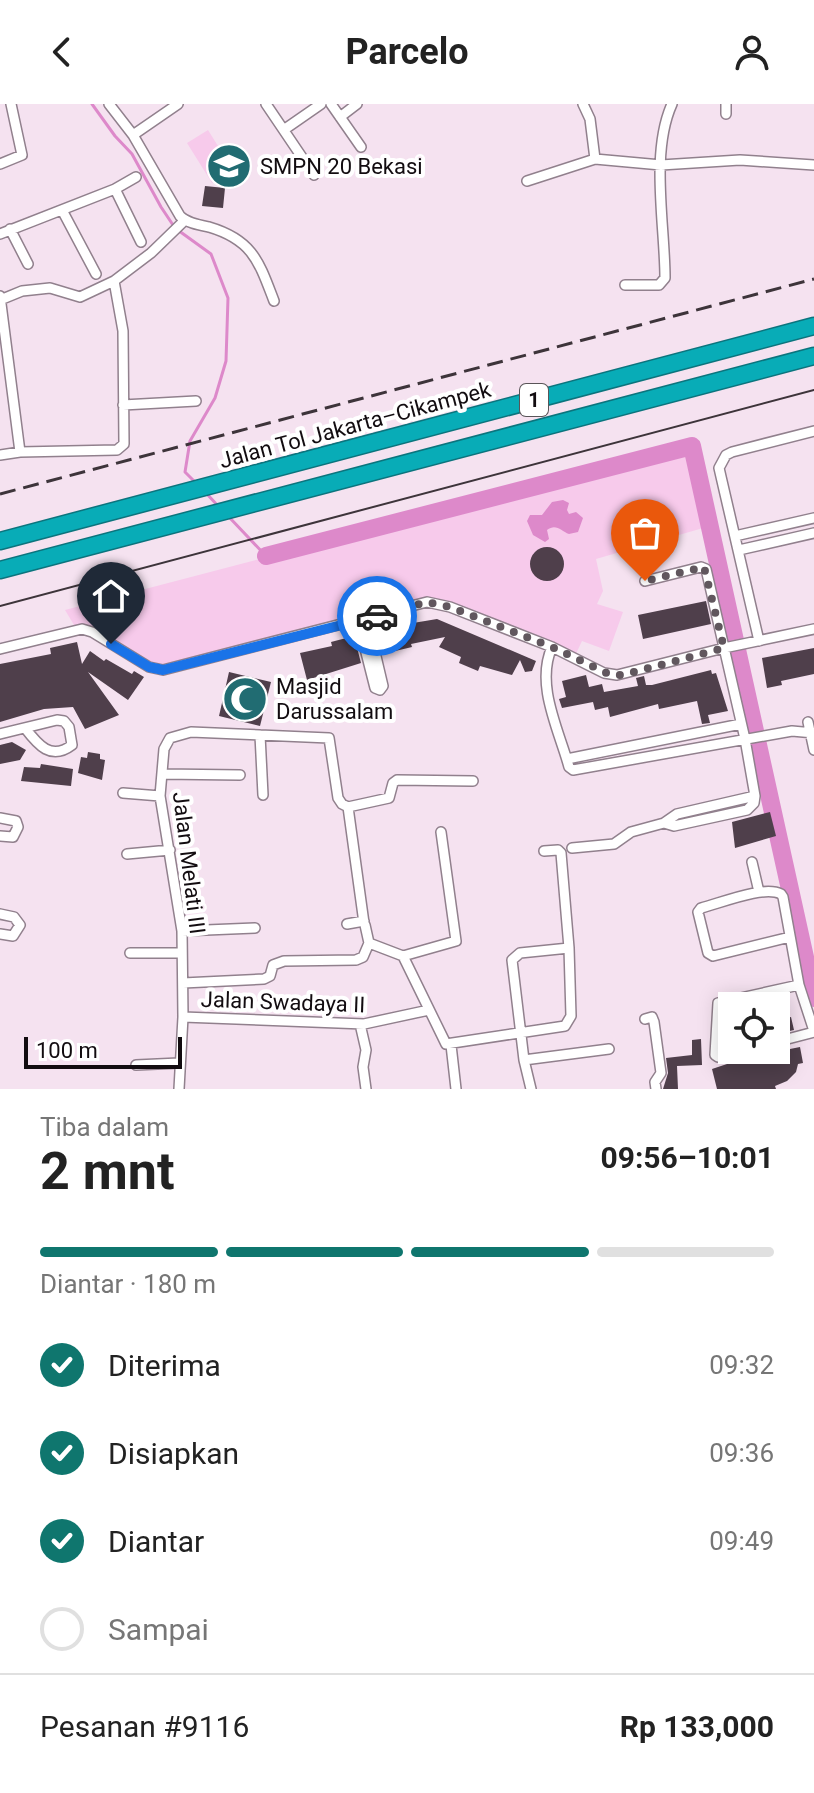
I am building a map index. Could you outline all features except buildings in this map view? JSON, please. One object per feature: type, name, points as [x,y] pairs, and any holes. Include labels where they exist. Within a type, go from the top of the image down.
[{"type":"highway","name":"Jalan Tol Jakarta–Cikampek","points":[[0,541],[814,326]]},
{"type":"highway","name":"1","points":[[0,570],[814,356]]},
{"type":"street","points":[[0,164],[22,155],[11,104]]},
{"type":"street","points":[[109,104],[133,135],[182,224],[238,239],[253,251],[274,301]]},
{"type":"street","points":[[133,135],[178,104]]},
{"type":"street","points":[[266,104],[314,175]]},
{"type":"street","points":[[285,129],[321,104]]},
{"type":"street","points":[[331,104],[361,147]]},
{"type":"street","points":[[340,117],[355,105],[367,104]]},
{"type":"street","points":[[583,104],[590,119],[595,159]]},
{"type":"street","points":[[625,285],[659,285],[665,278],[661,165],[672,104]]},
{"type":"street","points":[[527,181],[595,159],[661,165],[740,160],[814,165]]},
{"type":"street","points":[[0,234],[115,189],[136,177]]},
{"type":"street","points":[[115,189],[141,242]]},
{"type":"street","points":[[62,210],[96,274]]},
{"type":"street","points":[[20,452],[0,298],[22,291],[50,288],[80,297],[114,281],[182,224]]},
{"type":"street","points":[[10,229],[28,264]]},
{"type":"street","points":[[0,455],[117,450],[124,444],[123,331],[114,281]]},
{"type":"street","points":[[123,405],[196,401]]},
{"type":"street","points":[[759,641],[719,468],[722,460],[732,452],[814,431]]},
{"type":"street","points":[[735,536],[814,518]]},
{"type":"street","points":[[739,550],[814,533]]},
{"type":"street","points":[[572,848],[614,844],[631,832],[664,823],[677,814],[755,796],[749,738],[741,724],[726,647],[704,567],[645,581]]},
{"type":"street","points":[[0,649],[82,629],[149,667],[163,670],[427,602],[440,604],[552,647],[604,673],[616,675],[814,629]]},
{"type":"street","points":[[363,620],[383,686],[380,690],[375,688],[363,620]]},
{"type":"street","points":[[552,647],[545,668],[545,680],[569,767],[579,770],[792,731],[812,734]]},
{"type":"street","points":[[0,734],[57,720],[64,721],[69,727],[72,745],[54,752],[46,750],[25,728]]},
{"type":"street","points":[[792,731],[811,721],[814,750]]},
{"type":"street","points":[[567,759],[741,724]]},
{"type":"street","name":"Jalan Melati III","points":[[179,1089],[183,1017],[182,931],[160,796],[164,749],[170,738],[184,733],[260,735]]},
{"type":"street","points":[[183,983],[264,979],[270,976],[273,965],[279,962],[356,960],[363,957],[366,930],[348,807],[338,798],[329,738],[260,735],[263,795]]},
{"type":"street","points":[[162,774],[240,775]]},
{"type":"street","points":[[348,807],[387,799],[397,780],[473,781]]},
{"type":"street","points":[[123,793],[160,796]]},
{"type":"street","points":[[0,818],[16,821],[18,827],[13,837],[0,836]]},
{"type":"street","points":[[403,956],[456,941],[441,832]]},
{"type":"street","points":[[127,854],[170,850]]},
{"type":"street","points":[[347,924],[366,930],[403,956],[444,1042],[451,1045],[562,1028],[571,1016],[561,853],[558,850],[544,851]]},
{"type":"street","points":[[752,862],[759,892]]},
{"type":"street","points":[[790,937],[715,956],[709,954],[698,917],[699,909],[759,892],[774,890],[781,894],[790,937],[799,985],[814,1032],[790,1038]]},
{"type":"street","points":[[0,914],[14,917],[20,925],[13,936],[0,934]]},
{"type":"street","points":[[182,931],[255,928]]},
{"type":"street","points":[[531,1089],[524,1060],[513,957],[520,953],[569,948]]},
{"type":"street","points":[[130,953],[181,953]]},
{"type":"street","points":[[768,992],[799,985]]},
{"type":"street","points":[[718,1003],[715,1055],[718,1054]]},
{"type":"street","name":"Jalan Swadaya II","points":[[183,1017],[360,1024],[429,1010]]},
{"type":"street","points":[[645,1019],[652,1017],[654,1022],[661,1073],[655,1082],[656,1089]]},
{"type":"street","points":[[360,1024],[366,1050],[363,1067],[366,1089]]},
{"type":"street","points":[[451,1045],[456,1089]]},
{"type":"street","points":[[524,1060],[609,1049]]},
{"type":"street","points":[[136,1065],[179,1063]]},
{"type":"shaded area","points":[[208,130],[233,170],[212,183],[187,143]]},
{"type":"shaded area","points":[[692,446],[710,526],[596,559],[603,591],[597,604],[623,612],[609,651],[582,641],[573,660],[434,598],[173,669],[148,665],[89,633],[77,630],[65,610]]},
{"type":"shaded area","points":[[563,500],[569,503],[569,514],[576,512],[583,518],[578,532],[569,534],[556,527],[550,528],[547,530],[549,539],[545,542],[533,535],[527,521],[530,515],[542,515],[552,502]]},
{"type":"waterway","points":[[92,104],[132,154],[175,228],[211,254],[228,298],[226,361],[215,398],[190,441],[185,472],[196,483]]},
{"type":"waterway","points":[[266,556],[692,446],[814,998]]},
{"type":"waterway","points":[[207,494],[218,506]]},
{"type":"waterway","points":[[229,517],[266,556]]},
{"type":"tram line","points":[[0,606],[814,390]]},
{"type":"railway","points":[[0,494],[814,279]]},
{"type":"way so far","points":[[377,616],[427,602],[450,607],[552,647],[604,673],[616,675],[724,648],[704,567],[645,581]]},
{"type":"place","name":"SMPN 20 Bekasi","points":[[229,166]]},
{"type":"place","name":"Masjid Darussalam","points":[[245,699]]},
{"type":"route","points":[[111,644],[156,670],[173,669],[377,616]]}]
